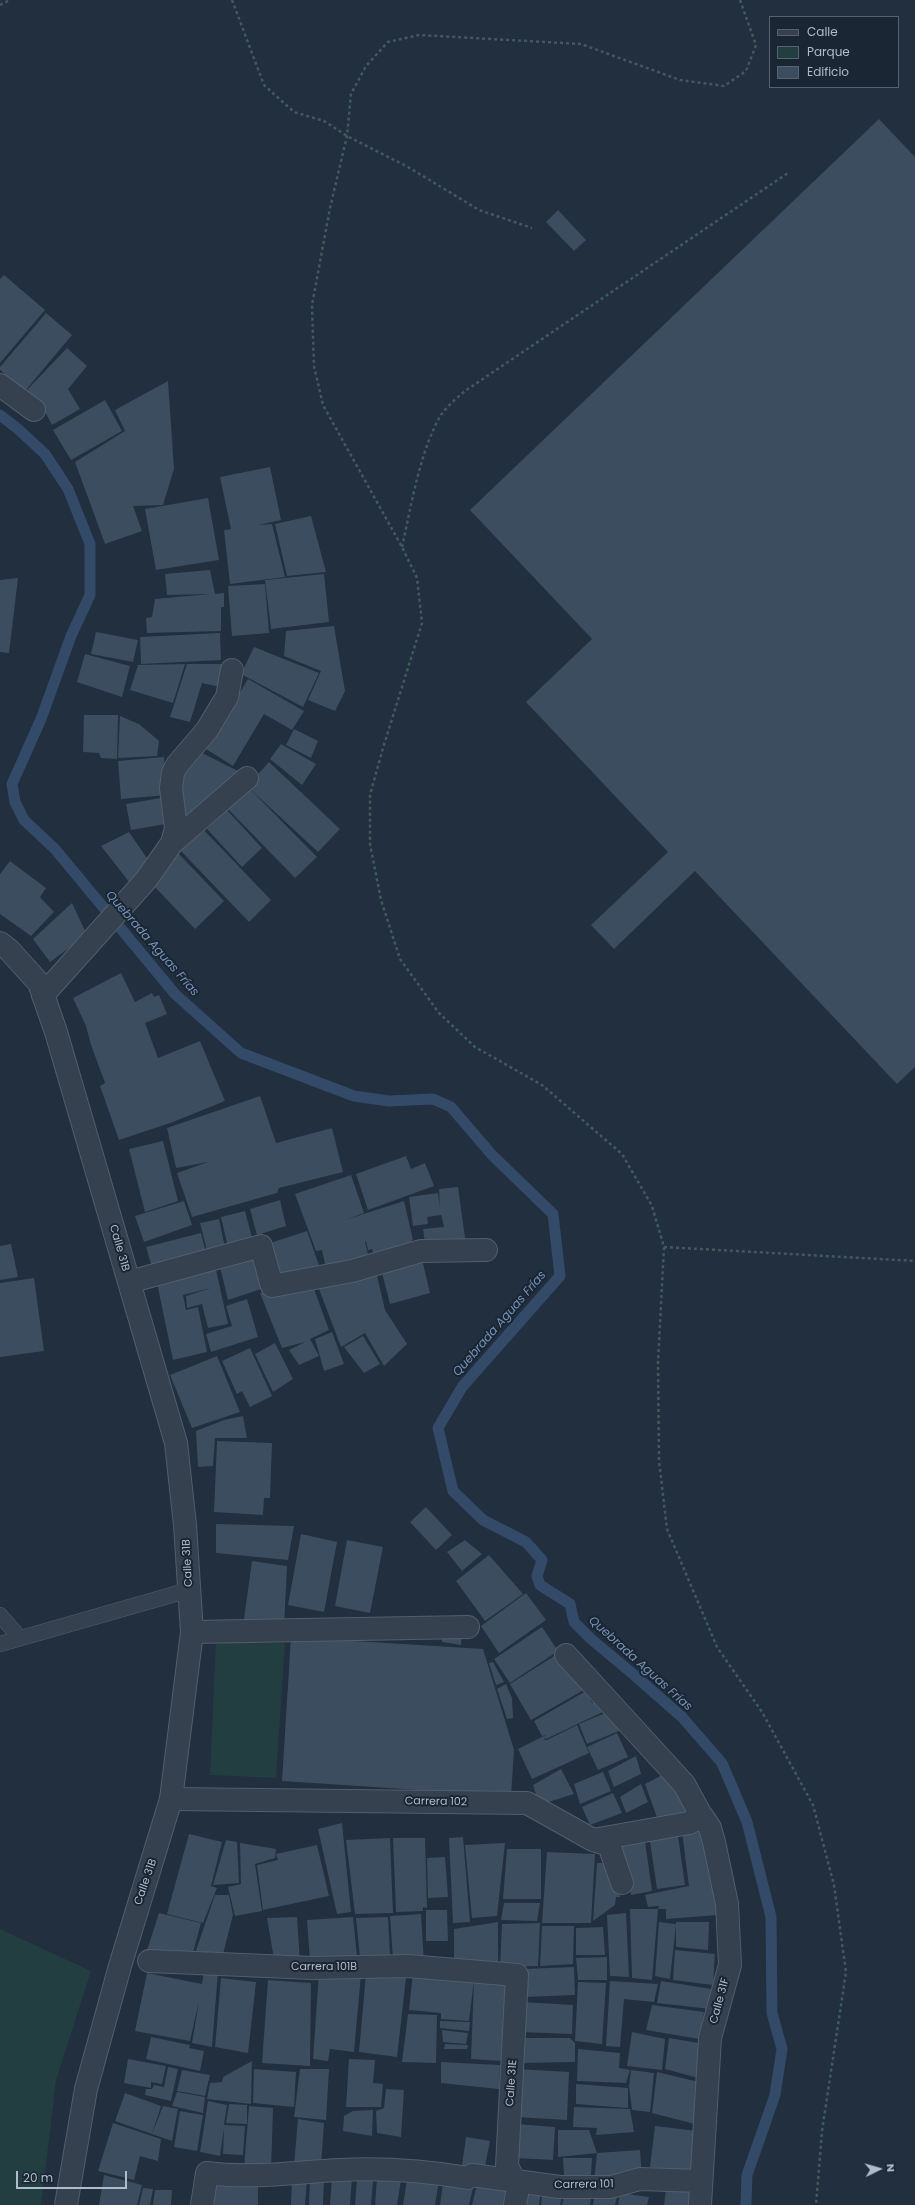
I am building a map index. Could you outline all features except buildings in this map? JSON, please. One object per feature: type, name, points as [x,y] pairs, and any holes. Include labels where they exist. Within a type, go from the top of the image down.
[{"type":"street","points":[[0,385],[34,410]]},
{"type":"street","points":[[172,843],[176,828],[171,788],[173,773],[177,765],[208,730],[227,697],[232,670]]},
{"type":"street","points":[[43,995],[146,880],[172,843],[247,778]]},
{"type":"street","name":"Calle 31B","points":[[0,943],[9,950],[39,983],[176,1443],[186,1525],[192,1632],[171,1799],[122,1958],[86,2089],[66,2205]]},
{"type":"street","points":[[129,1282],[261,1246],[272,1286],[352,1271],[421,1251],[486,1250]]},
{"type":"street","points":[[192,1632],[468,1627]]},
{"type":"street","name":"Calle 31F","points":[[566,1655],[684,1784],[696,1821],[710,1828],[714,1842],[727,1904],[730,1965],[710,2038],[700,2205]]},
{"type":"street","name":"Carrera 102","points":[[171,1799],[527,1803],[593,1840],[609,1846],[622,1883]]},
{"type":"street","points":[[593,1840],[696,1821]]},
{"type":"street","name":"Carrera 101B","points":[[149,1961],[313,1968],[408,1966],[500,1974]]},
{"type":"street","name":"Calle 31E","points":[[500,1974],[517,1975],[515,2039],[507,2166],[518,2188],[515,2205]]},
{"type":"street","name":"Carrera 101","points":[[202,2205],[206,2173],[223,2175],[306,2174],[340,2170],[416,2172],[468,2178],[472,2175],[568,2187],[611,2186],[640,2179],[701,2180]]},
{"type":"lane","points":[[0,1644],[189,1590]]},
{"type":"lane","points":[[0,1615],[20,1638]]},
{"type":"path","points":[[0,5],[10,0]]},
{"type":"path","points":[[232,0],[264,85],[294,112],[324,121],[347,136],[408,167],[479,210],[532,228]]},
{"type":"path","points":[[740,0],[756,45],[746,71],[724,86],[680,80],[581,44],[419,35],[388,42],[366,66],[352,94],[347,136],[330,208],[312,305],[314,366],[323,405],[402,547],[417,578],[422,623],[370,795],[370,844],[381,900],[400,959],[439,1013],[476,1047],[542,1085],[622,1154],[652,1206],[664,1247],[658,1371],[659,1460],[667,1529],[717,1647],[762,1712],[813,1806],[834,1885],[846,1972],[822,2131],[816,2205]]},
{"type":"path","points":[[402,547],[417,483],[433,430],[442,413],[465,391],[788,173]]},
{"type":"path","points":[[664,1247],[915,1261]]},
{"type":"green space","points":[[216,1641],[285,1643],[276,1778],[210,1775]]},
{"type":"green space","points":[[0,1929],[91,1971],[56,2080],[41,2205],[0,2205]]},
{"type":"waterway","name":"Quebrada Aguas Frías","points":[[0,415],[18,429],[45,454],[68,489],[90,544],[90,595],[71,636],[41,719],[12,784],[15,802],[24,820],[55,849],[175,994],[241,1053],[354,1096],[389,1101],[433,1099],[451,1107],[492,1155],[553,1214],[560,1276],[462,1387],[438,1428],[453,1491],[483,1520],[526,1542],[542,1560],[537,1576],[540,1585],[570,1604],[574,1622],[591,1639],[682,1717],[722,1763],[747,1822],[771,1917],[772,2013],[782,2049],[775,2095],[747,2175],[746,2205]]}]
